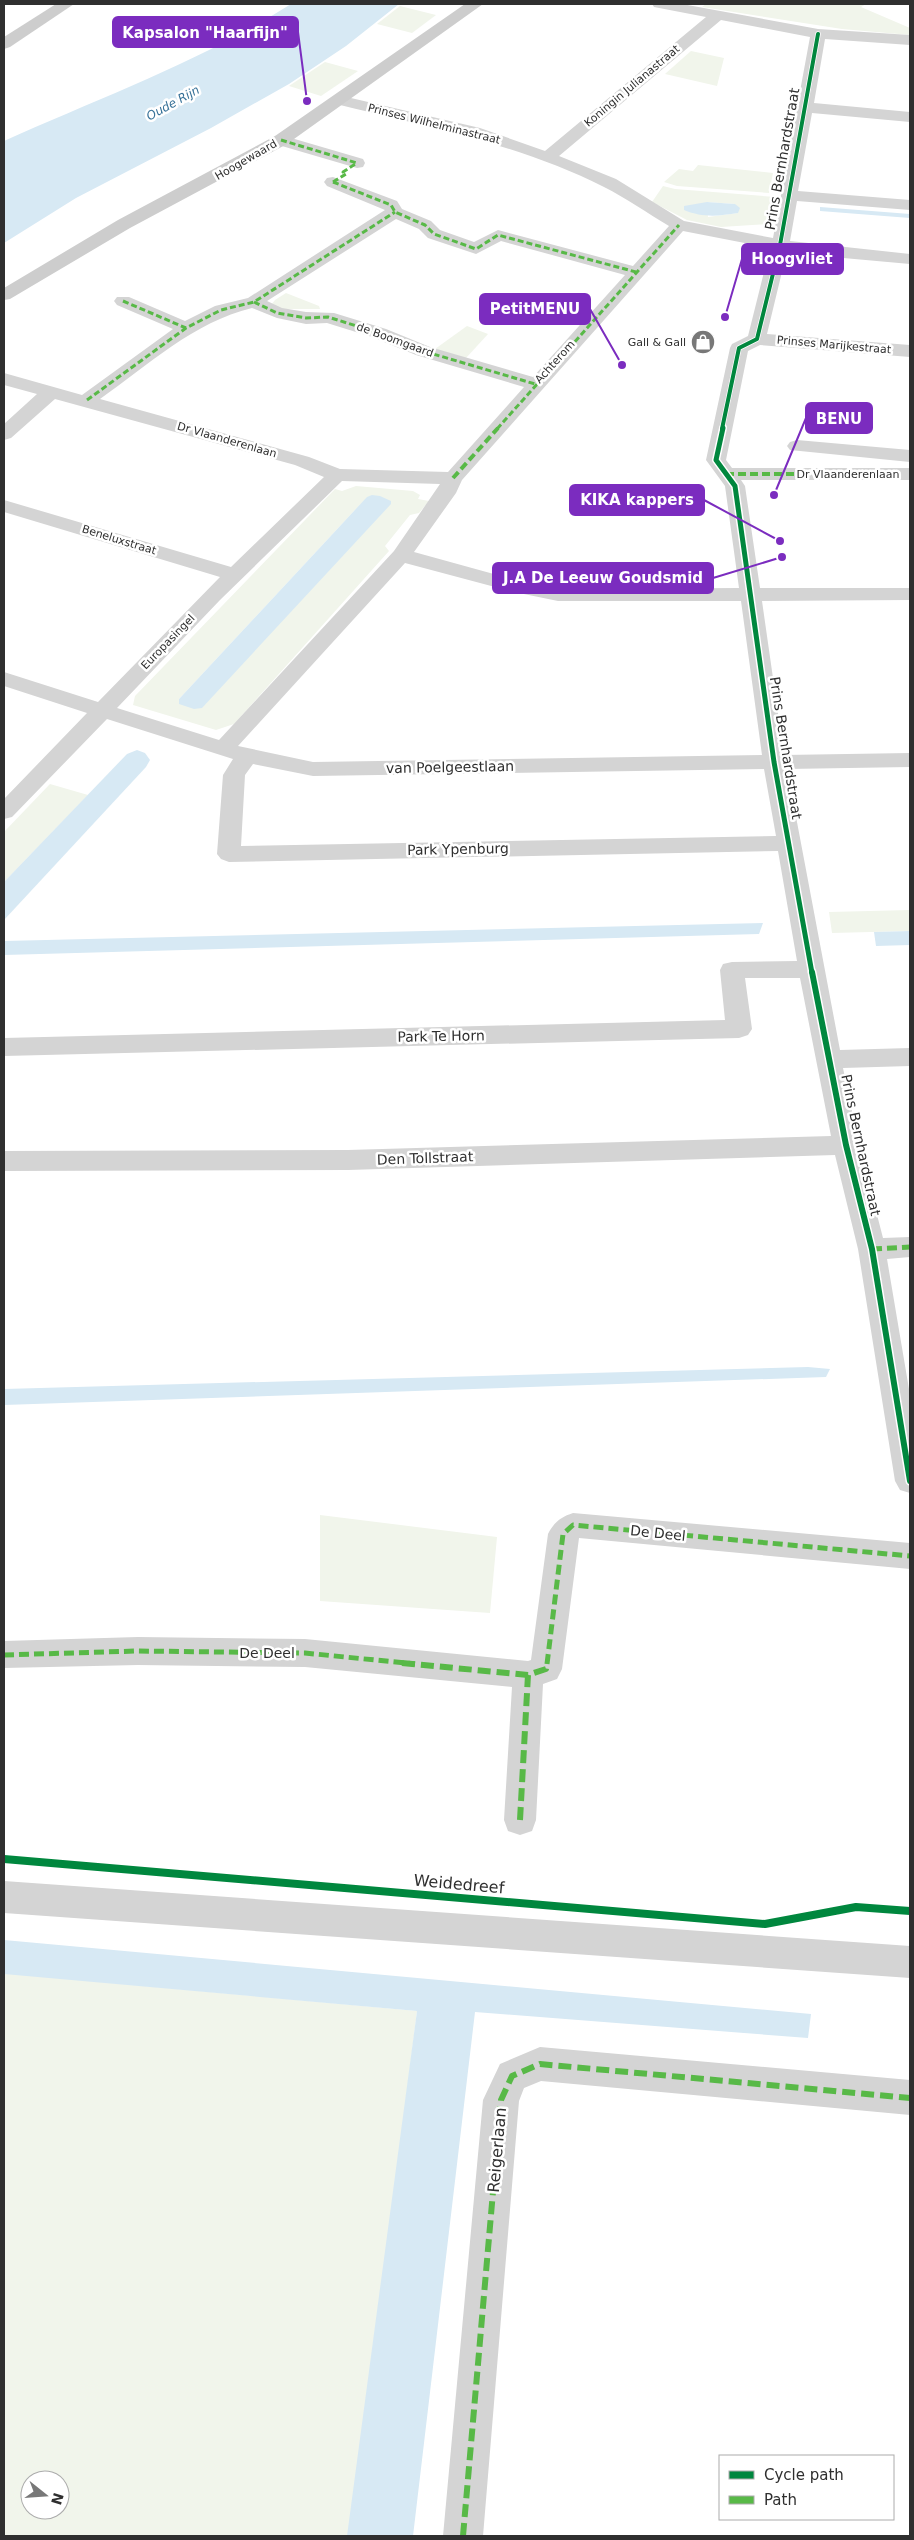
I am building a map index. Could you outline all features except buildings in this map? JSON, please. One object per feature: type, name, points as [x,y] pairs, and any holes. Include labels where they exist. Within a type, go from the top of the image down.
[{"type":"street","points":[[4,44],[66,4]]},
{"type":"street","name":"Hoogewaard","points":[[4,295],[124,224],[221,174],[281,140],[475,4]]},
{"type":"street","points":[[659,4],[818,34],[910,40]]},
{"type":"street","name":"Koningin Julianastraat","points":[[547,157],[718,15]]},
{"type":"street","name":"Prins Bernhardstraat","points":[[818,34],[780,245],[758,339],[739,348],[716,460],[735,486],[774,762],[811,969],[846,1145],[872,1248],[905,1420],[910,1481]]},
{"type":"street","name":"Prinses Wilhelminastraat","points":[[338,100],[474,132],[547,157],[610,183],[679,224],[810,250],[910,259]]},
{"type":"street","points":[[804,107],[910,117]]},
{"type":"street","points":[[281,140],[357,163]]},
{"type":"street","points":[[333,182],[392,205],[395,212],[425,224],[434,234],[476,249],[498,235],[636,272]]},
{"type":"street","points":[[788,195],[910,205]]},
{"type":"street","points":[[87,400],[186,328],[221,310],[254,302],[395,212]]},
{"type":"street","name":"Achterom","points":[[453,478],[679,224]]},
{"type":"street","points":[[123,301],[186,328]]},
{"type":"street","name":"de Boomgaard","points":[[254,302],[277,313],[306,318],[328,317],[379,333],[423,351],[535,384]]},
{"type":"street","name":"Prinses Marijkestraat","points":[[758,339],[910,351]]},
{"type":"street","name":"Dr Vlaanderenlaan","points":[[4,379],[87,400],[302,461],[337,475],[453,478]]},
{"type":"street","points":[[4,434],[52,391]]},
{"type":"street","name":"Dr Vlaanderenlaan","points":[[797,446],[910,456]]},
{"type":"street","name":"Dr Vlaanderenlaan","points":[[726,474],[910,474]]},
{"type":"street","name":"Europasingel","points":[[4,812],[234,575],[337,475]]},
{"type":"street","points":[[223,749],[401,555],[446,493],[453,478]]},
{"type":"street","name":"Beneluxstraat","points":[[4,506],[234,575]]},
{"type":"street","points":[[401,555],[522,588],[558,595],[910,594]]},
{"type":"street","name":"van Poelgeestlaan","points":[[4,679],[247,756],[313,769],[910,760]]},
{"type":"street","name":"Park Ypenburg","points":[[247,756],[234,775],[229,854],[789,843]]},
{"type":"street","name":"Park Te Horn","points":[[4,1047],[739,1029],[732,970],[811,969]]},
{"type":"street","points":[[830,1060],[910,1058]]},
{"type":"street","name":"Den Tollstraat","points":[[4,1160],[348,1160],[846,1145]]},
{"type":"street","points":[[872,1248],[910,1247]]},
{"type":"street","name":"De Deel","points":[[4,1655],[138,1652],[305,1653],[528,1675],[546,1669],[563,1534],[572,1525],[910,1556]]},
{"type":"street","points":[[520,1820],[528,1675]]},
{"type":"street","points":[[4,1897],[910,1962]]},
{"type":"street","name":"Reigerlaan","points":[[463,2536],[501,2100],[512,2076],[540,2064],[910,2098]]},
{"type":"shaded area","points":[[706,4],[866,4],[861,7],[910,28],[910,35],[842,29],[702,7]]},
{"type":"shaded area","points":[[400,6],[436,15],[412,33],[377,24]]},
{"type":"shaded area","points":[[691,51],[724,58],[717,86],[665,74]]},
{"type":"shaded area","points":[[325,62],[358,71],[321,96],[289,86]]},
{"type":"shaded area","points":[[698,165],[773,173],[769,193],[677,186],[664,182],[679,169],[693,171]]},
{"type":"shaded area","points":[[663,186],[675,189],[775,197],[769,224],[721,227],[687,220],[652,202]],"holes":[[[707,202],[735,204],[738,213],[708,217]]]},
{"type":"shaded area","points":[[286,293],[319,306],[320,309],[268,309],[275,300]]},
{"type":"shaded area","points":[[467,326],[488,334],[466,358],[435,349]]},
{"type":"shaded area","points":[[356,486],[413,491],[420,495],[418,499],[429,501],[419,513],[410,515],[385,546],[389,551],[234,724],[216,730],[133,705],[135,696],[335,489],[342,491]],"holes":[[[367,497],[179,704],[179,699]]]},
{"type":"shaded area","points":[[50,784],[88,795],[4,882],[4,832]]},
{"type":"shaded area","points":[[910,910],[910,931],[832,933],[829,912]]},
{"type":"shaded area","points":[[320,1515],[497,1537],[490,1613],[320,1601]]},
{"type":"shaded area","points":[[4,1973],[417,2011],[352,2536],[4,2536]]},
{"type":"water","name":"Oude Rijn","points":[[291,4],[399,4],[346,46],[289,84],[211,128],[76,198],[4,243],[4,141],[186,61]]},
{"type":"water","points":[[707,202],[735,204],[740,208],[738,213],[718,215],[704,215],[684,210],[684,206]]},
{"type":"water","points":[[820,207],[910,214],[910,218],[820,211]]},
{"type":"water","points":[[372,495],[391,501],[391,504],[202,708],[194,709],[179,704],[179,699],[367,497]]},
{"type":"water","points":[[137,750],[145,753],[150,760],[146,767],[4,920],[4,882],[127,754]]},
{"type":"water","points":[[763,923],[759,934],[4,955],[4,941]]},
{"type":"water","points":[[910,931],[910,945],[876,946],[874,932]]},
{"type":"water","points":[[808,1367],[830,1369],[826,1377],[4,1405],[4,1389]]},
{"type":"water","points":[[4,1940],[811,2014],[808,2038],[475,2012],[413,2536],[347,2536],[417,2011],[4,1974]]},
{"type":"marked path","points":[[281,140],[357,163]]},
{"type":"marked path","points":[[333,182],[346,174],[343,172],[357,163]]},
{"type":"marked path","points":[[333,182],[391,205],[395,212],[425,225],[434,234],[476,249],[498,235],[636,272]]},
{"type":"marked path","points":[[87,400],[186,328],[221,310],[254,302],[395,212]]},
{"type":"marked path","points":[[453,478],[679,225]]},
{"type":"marked path","points":[[123,301],[186,328]]},
{"type":"marked path","points":[[254,302],[277,313],[306,318],[328,317],[379,333],[423,351],[535,384]]},
{"type":"marked path","points":[[726,474],[809,474]]},
{"type":"marked path","points":[[872,1249],[910,1247]]},
{"type":"marked path","points":[[4,1655],[138,1651],[305,1653],[528,1675],[546,1669],[563,1534],[573,1525],[910,1556]]},
{"type":"marked path","points":[[520,1820],[528,1675]]},
{"type":"marked path","points":[[463,2536],[501,2100],[512,2076],[540,2064],[910,2098]]},
{"type":"cycle path","points":[[818,34],[780,245],[757,339],[739,348],[716,460],[735,486],[774,762],[811,969],[846,1145],[872,1249],[910,1481]]},
{"type":"cycle path","name":"Weidedreef","points":[[4,1859],[765,1924],[856,1907],[910,1911]]},
{"type":"place","name":"Kapsalon \"Haarfijn\"","points":[[307,101]]},
{"type":"place","name":"Hoogvliet","points":[[725,317]]},
{"type":"place","name":"Gall & Gall","points":[[703,342]]},
{"type":"place","name":"PetitMENU","points":[[622,365]]},
{"type":"place","name":"BENU","points":[[774,495]]},
{"type":"place","name":"KIKA kappers","points":[[780,541]]},
{"type":"place","name":"J.A De Leeuw Goudsmid","points":[[782,557]]}]
